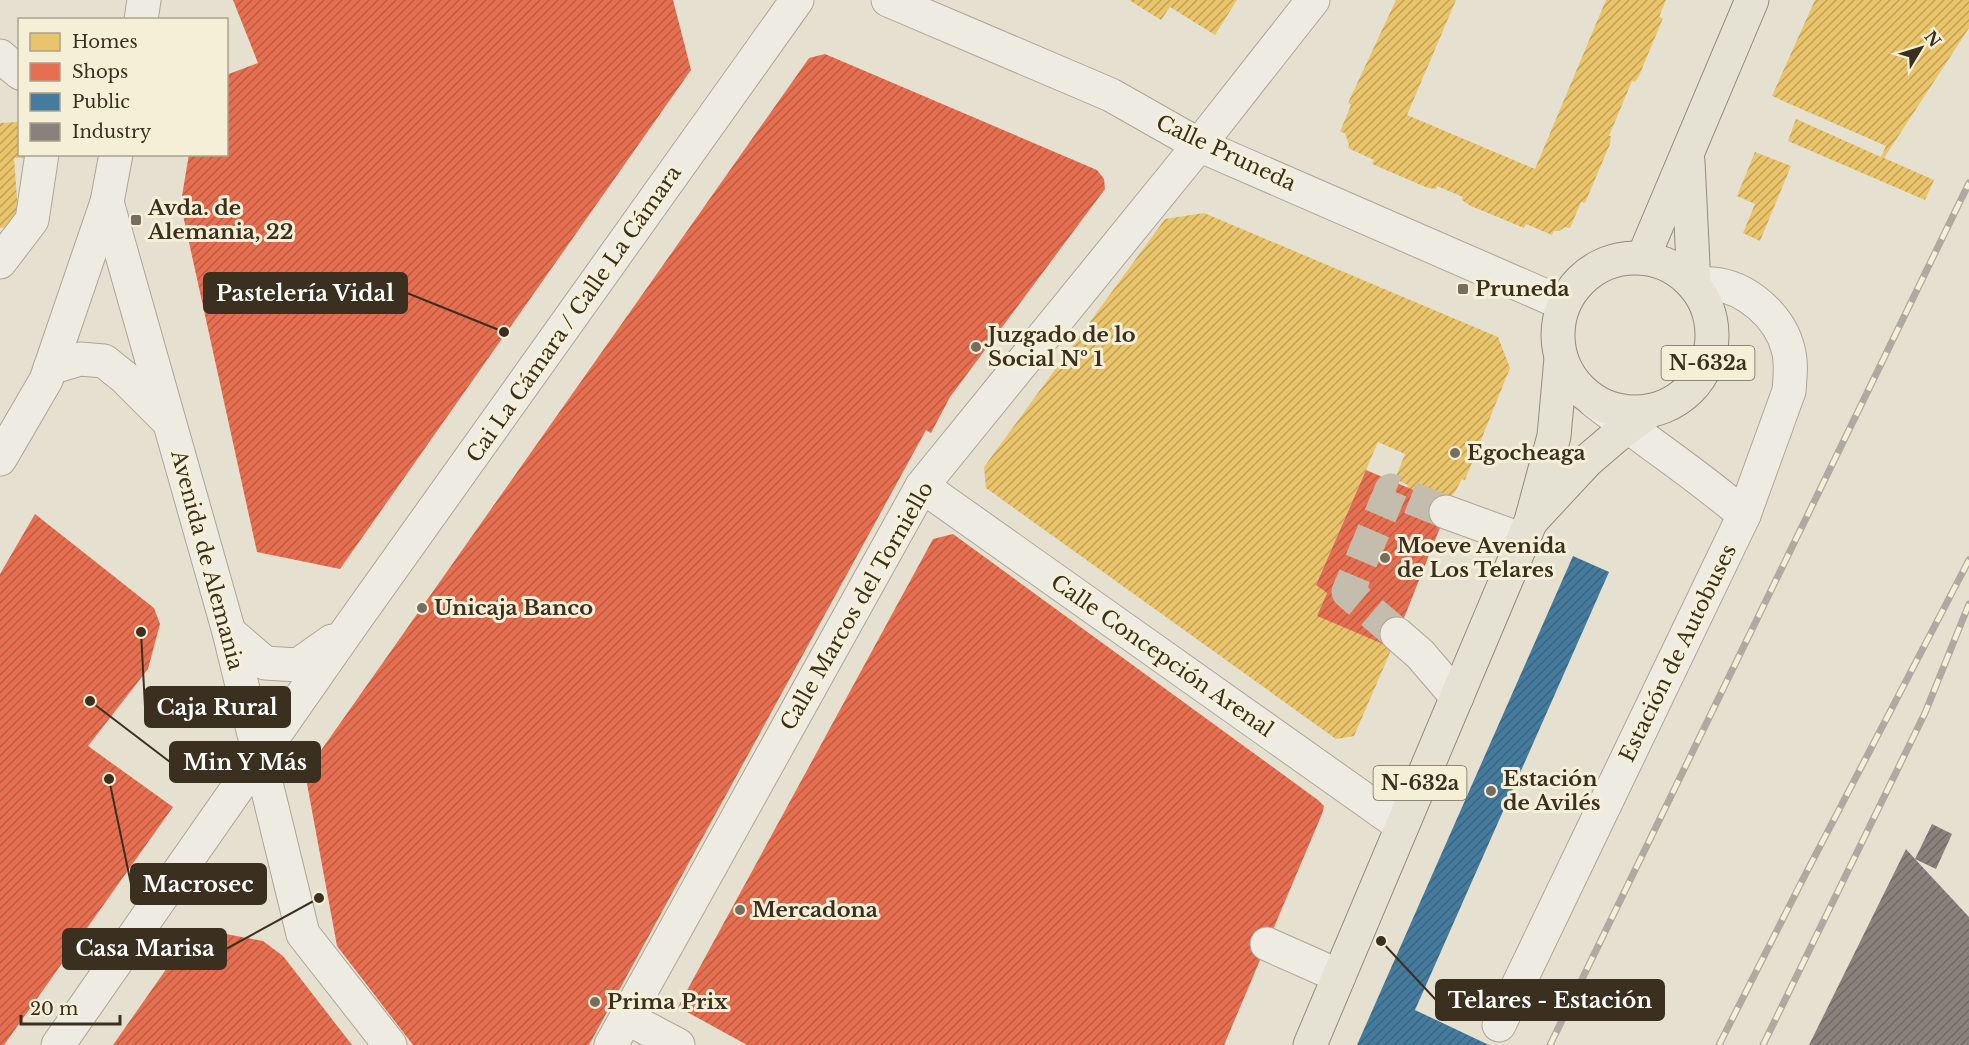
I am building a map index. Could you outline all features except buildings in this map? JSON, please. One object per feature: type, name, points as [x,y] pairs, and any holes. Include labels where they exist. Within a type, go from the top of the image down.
[{"type":"main road","name":"N-632a","points":[[1643,258],[1752,0]]},
{"type":"main road","name":"N-632a","points":[[1688,151],[1694,285]]},
{"type":"main road","name":"N-632a","points":[[1310,1045],[1527,531],[1554,436],[1561,358],[1558,331],[1564,304],[1572,290],[1591,271],[1616,260],[1643,258],[1673,268],[1694,285],[1708,308],[1713,341],[1707,367],[1691,390],[1669,405],[1637,421],[1587,461],[1527,531]]},
{"type":"main road","name":"N-632a","points":[[1561,358],[1574,382],[1594,401],[1620,411],[1637,421]]},
{"type":"street","points":[[141,18],[144,0]]},
{"type":"street","name":"Cai La Cámara / Calle La Cámara","points":[[58,1045],[260,759],[350,627],[797,0]]},
{"type":"street","name":"Calle Pruneda","points":[[888,0],[1111,95],[1199,145],[1564,304]]},
{"type":"street","name":"Calle Marcos del Torniello","points":[[619,1031],[922,486],[1199,145],[1313,0]]},
{"type":"street","points":[[0,56],[18,71]]},
{"type":"street","points":[[0,262],[32,220],[42,156]]},
{"type":"street","name":"Avenida de Alemania","points":[[116,156],[107,202],[229,632],[303,934],[390,1045]]},
{"type":"street","points":[[0,459],[46,380],[107,202]]},
{"type":"street","name":"Estación de Autobuses","points":[[1499,1025],[1744,515],[1789,392],[1791,370],[1788,348],[1780,328],[1767,311],[1750,298],[1731,288],[1713,284],[1694,285]]},
{"type":"street","points":[[50,368],[80,359],[104,361],[124,377],[169,422]]},
{"type":"street","points":[[1637,421],[1666,456],[1707,484],[1744,515]]},
{"type":"street","points":[[1587,461],[1611,453],[1635,450],[1666,456]]},
{"type":"street","name":"Calle Concepción Arenal","points":[[922,486],[1402,826]]},
{"type":"street","points":[[1446,512],[1527,531]]},
{"type":"street","name":"Cai La Cámara / Calle La Cámara","points":[[229,632],[265,663],[298,666],[350,627]]},
{"type":"street","points":[[1397,634],[1420,654],[1456,697]]},
{"type":"street","points":[[1267,944],[1339,976]]},
{"type":"street","points":[[619,1031],[678,1045]]},
{"type":"tunnel","points":[[1397,634],[1348,592],[1391,490],[1446,512]]},
{"type":"railway","points":[[1550,1045],[1969,183]]},
{"type":"railway","points":[[1719,1045],[1969,560]]},
{"type":"railway","points":[[1763,1045],[1925,713],[1969,604]]},
{"type":"place","name":"Avda. de Alemania, 22","points":[[136,220]]},
{"type":"place","name":"Pruneda","points":[[1463,289]]},
{"type":"place","name":"Pastelería Vidal","points":[[504,332]]},
{"type":"place","name":"Juzgado de lo Social Nº 1","points":[[976,347]]},
{"type":"place","name":"Egocheaga","points":[[1455,453]]},
{"type":"place","name":"Moeve Avenida de Los Telares","points":[[1385,558]]},
{"type":"place","name":"Unicaja Banco","points":[[422,608]]},
{"type":"place","name":"Caja Rural","points":[[141,632]]},
{"type":"place","name":"Min Y Más","points":[[90,701]]},
{"type":"place","name":"Macrosec","points":[[109,779]]},
{"type":"place","name":"Estación de Avilés","points":[[1491,791]]},
{"type":"place","name":"Casa Marisa","points":[[319,898]]},
{"type":"place","name":"Mercadona","points":[[740,910]]},
{"type":"place","name":"Telares - Estación","points":[[1381,941]]},
{"type":"place","name":"Prima Prix","points":[[595,1002]]}]
